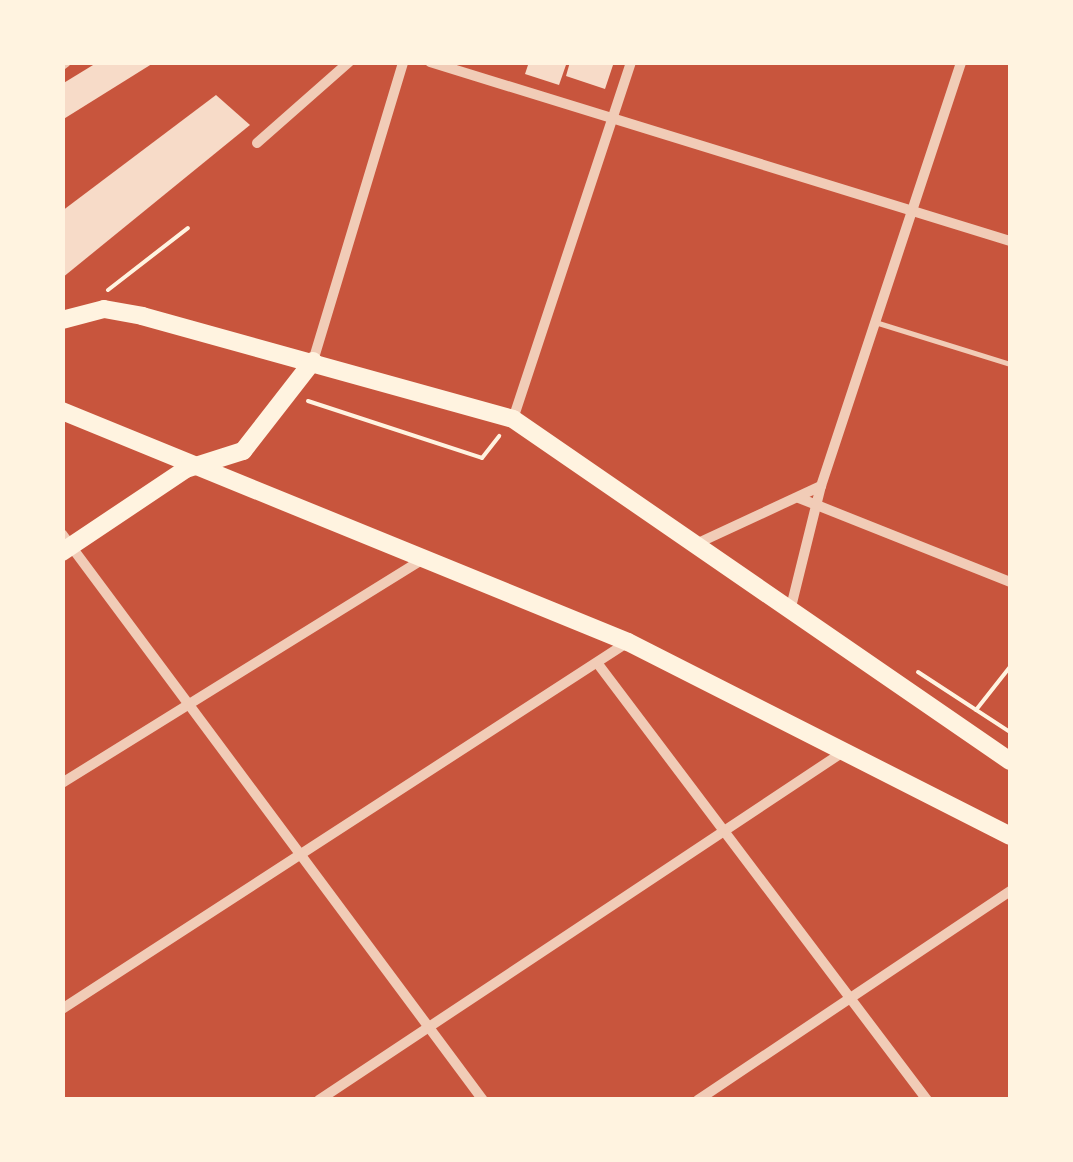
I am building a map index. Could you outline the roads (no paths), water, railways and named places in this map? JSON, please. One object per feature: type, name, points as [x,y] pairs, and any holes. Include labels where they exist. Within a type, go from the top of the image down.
[{"type":"main road","points":[[70,317],[142,316],[513,418],[1010,761]]},
{"type":"main road","points":[[65,544],[186,468],[244,451],[292,395],[313,361]]},
{"type":"main road","points":[[62,411],[186,468],[628,642],[846,749],[1010,836]]},
{"type":"street","points":[[256,144],[349,62]]},
{"type":"street","points":[[313,361],[403,62]]},
{"type":"street","points":[[430,62],[609,124],[910,216],[1010,241]]},
{"type":"street","points":[[513,418],[631,62]]},
{"type":"street","points":[[789,612],[821,486],[961,62]]},
{"type":"street","points":[[696,544],[821,486]]},
{"type":"street","points":[[799,498],[1010,582]]},
{"type":"street","points":[[65,544],[305,858],[483,1100]]},
{"type":"street","points":[[62,783],[423,559]]},
{"type":"street","points":[[62,1009],[305,858],[628,642]]},
{"type":"street","points":[[598,664],[927,1100]]},
{"type":"street","points":[[319,1100],[846,749]]},
{"type":"street","points":[[698,1100],[1010,891]]},
{"type":"lane","points":[[873,322],[1010,364]]}]
